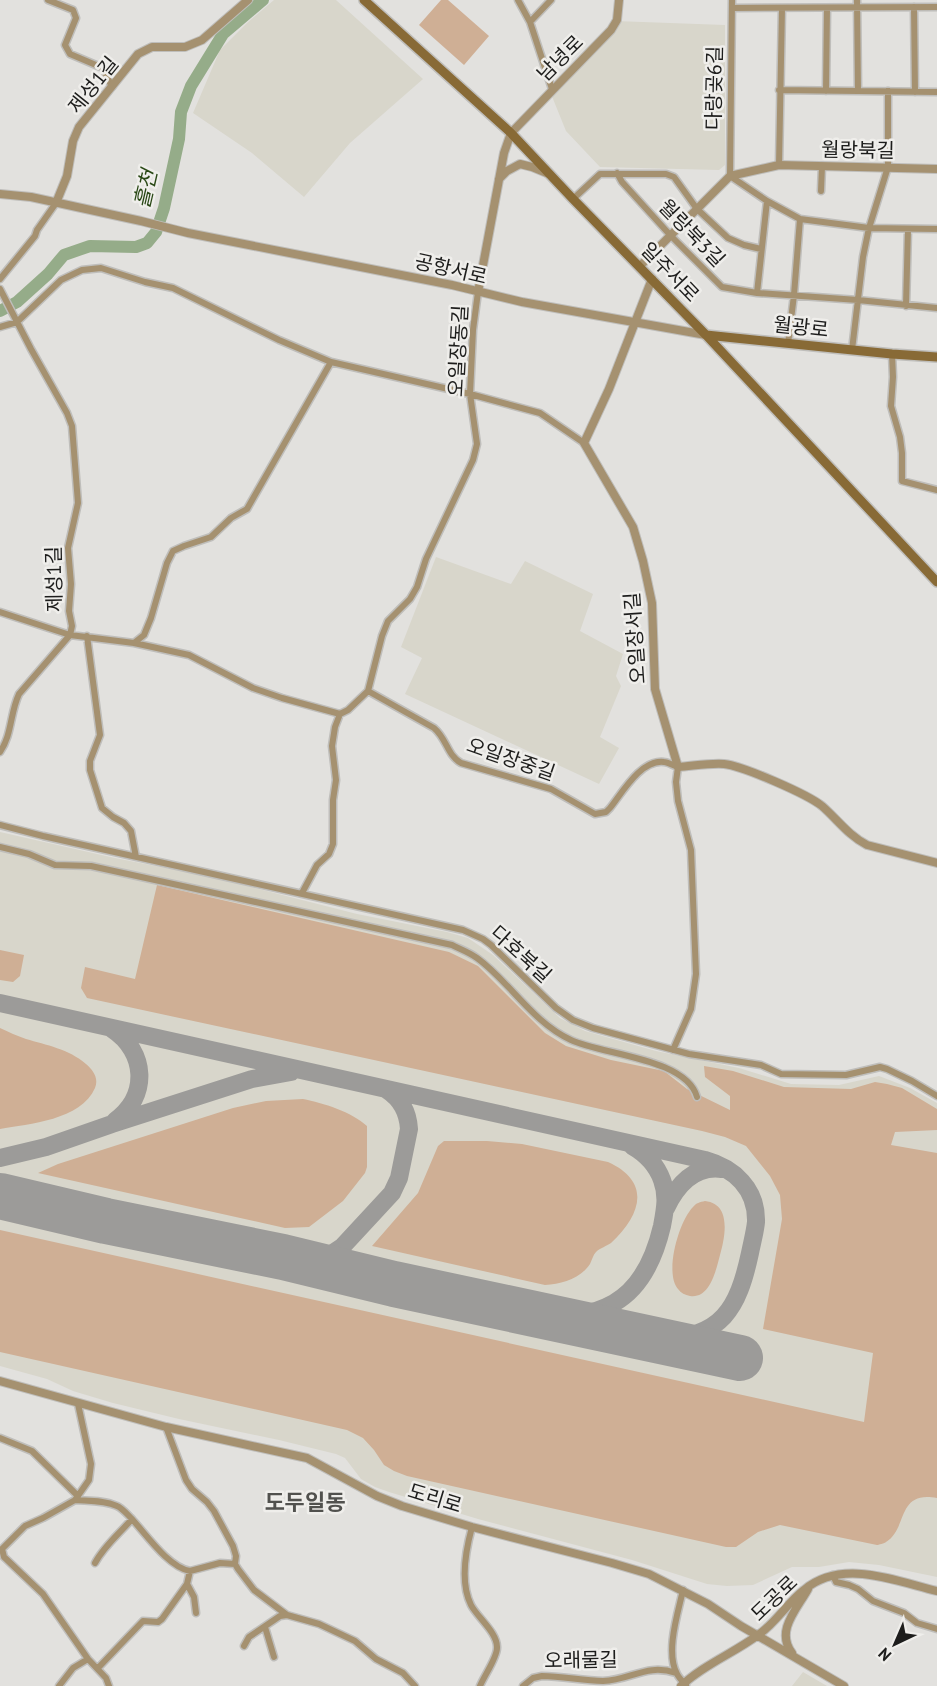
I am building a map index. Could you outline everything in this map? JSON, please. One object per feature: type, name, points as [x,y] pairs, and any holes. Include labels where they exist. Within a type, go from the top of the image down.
[{"type":"main road","name":"일주서로","points":[[364,0],[511,133],[706,335],[937,582]]},
{"type":"main road","name":"월광로","points":[[706,335],[937,357]]},
{"type":"street","points":[[48,0],[73,10],[76,18],[65,45],[70,54],[103,68],[112,87]]},
{"type":"street","name":"제성1길","points":[[0,279],[35,237],[56,203],[67,176],[73,141],[79,127],[138,54],[152,47],[185,47],[202,40],[248,0]]},
{"type":"street","points":[[518,0],[530,22],[552,89]]},
{"type":"street","points":[[530,22],[551,0]]},
{"type":"street","name":"남녕로","points":[[511,133],[615,24],[619,0]]},
{"type":"street","points":[[732,4],[782,8],[827,8],[857,4],[937,8]]},
{"type":"street","name":"다랑곶6길","points":[[730,176],[732,4]]},
{"type":"street","points":[[857,4],[858,91]]},
{"type":"street","points":[[779,165],[782,8]]},
{"type":"street","points":[[826,91],[827,8]]},
{"type":"street","points":[[914,8],[915,92]]},
{"type":"street","points":[[779,90],[937,92]]},
{"type":"street","points":[[852,350],[863,257],[869,228],[888,167],[888,91]]},
{"type":"street","name":"오일장동길","points":[[368,691],[381,636],[388,621],[410,599],[417,587],[426,559],[473,460],[477,444],[470,393],[473,330],[498,180],[511,133]]},
{"type":"street","points":[[498,180],[507,171],[520,164],[551,175]]},
{"type":"street","name":"월랑북길","points":[[730,176],[779,165],[937,169]]},
{"type":"street","points":[[821,191],[822,166]]},
{"type":"street","name":"월랑북3길","points":[[617,173],[622,182],[671,236],[722,288],[937,308]]},
{"type":"street","points":[[573,199],[600,174],[666,174],[674,177],[697,210],[728,238],[761,249]]},
{"type":"street","points":[[640,266],[730,176],[767,201],[800,219],[869,228],[937,229]]},
{"type":"street","points":[[0,194],[31,197],[56,203]]},
{"type":"street","points":[[757,292],[767,201]]},
{"type":"street","name":"공항서로","points":[[56,203],[185,233],[404,275],[522,302],[706,335]]},
{"type":"street","points":[[788,344],[800,219]]},
{"type":"street","points":[[906,306],[908,229]]},
{"type":"street","points":[[0,327],[17,322],[61,280],[82,270],[100,268],[173,288],[279,340],[331,362],[470,393],[540,413],[584,443],[609,389],[652,279]]},
{"type":"street","name":"제성1길","points":[[0,289],[68,413],[72,426],[78,503],[68,548],[71,584],[69,611],[72,626],[70,634]]},
{"type":"street","points":[[892,354],[891,405],[900,437],[902,481],[937,490]]},
{"type":"street","points":[[134,643],[144,634],[151,618],[173,551],[211,537],[231,518],[247,509],[331,362]]},
{"type":"street","name":"오일장서길","points":[[584,443],[633,527],[643,561],[652,603],[655,689],[678,767],[676,782],[678,801],[691,850],[696,974],[691,1009],[673,1050]]},
{"type":"street","points":[[0,612],[70,634],[134,643],[189,655],[253,688],[340,714],[348,710],[368,691]]},
{"type":"street","points":[[0,753],[6,743],[15,704],[20,694],[70,634]]},
{"type":"street","points":[[87,636],[100,735],[90,760],[90,770],[102,808],[124,823],[131,831],[136,857]]},
{"type":"street","name":"오일장중길","points":[[368,691],[434,728],[441,734],[450,753],[462,763],[551,789],[595,814],[606,812],[637,773],[645,768],[663,761],[678,767],[723,764],[741,768],[821,805],[857,840],[867,845],[937,863]]},
{"type":"street","points":[[302,893],[316,865],[329,854],[333,844],[333,800],[336,780],[332,746],[340,714]]},
{"type":"street","name":"다호북길","points":[[0,825],[463,930],[491,945],[556,1008],[573,1020],[593,1028],[673,1050],[754,1063],[781,1074],[846,1075],[880,1068],[887,1069],[937,1096]]},
{"type":"street","points":[[0,847],[29,854],[55,865],[91,866],[452,945],[476,957],[486,965],[537,1016],[561,1034],[585,1045],[663,1066],[684,1079],[696,1091],[698,1097]]},
{"type":"street","name":"도리로","points":[[0,1381],[166,1427],[307,1458],[377,1496],[402,1506],[649,1574],[683,1590],[844,1686]]},
{"type":"street","points":[[78,1404],[91,1464],[89,1480],[76,1498],[25,1526],[1,1549],[4,1557],[42,1594],[88,1659],[106,1678],[109,1686]]},
{"type":"street","points":[[166,1427],[186,1480],[214,1511],[228,1535],[236,1556],[235,1564],[254,1590],[287,1615],[319,1624],[355,1641],[376,1659],[403,1673],[415,1686]]},
{"type":"street","points":[[0,1438],[32,1451],[76,1498],[119,1506],[174,1564],[185,1570],[190,1571],[220,1563],[235,1564]]},
{"type":"street","points":[[95,1563],[101,1551],[132,1519]]},
{"type":"street","points":[[472,1527],[465,1559],[468,1595],[472,1606],[494,1636],[497,1646],[496,1653],[480,1686]]},
{"type":"street","points":[[98,1668],[143,1621],[158,1622],[162,1619],[187,1584],[190,1571]]},
{"type":"street","name":"도공로","points":[[684,1685],[759,1635],[802,1591],[833,1575],[862,1574],[937,1591]]},
{"type":"street","points":[[833,1575],[836,1582],[854,1587],[873,1601],[904,1613],[918,1623],[937,1629]]},
{"type":"street","points":[[187,1584],[194,1597],[196,1613]]},
{"type":"street","points":[[795,1657],[786,1643],[786,1629],[812,1584]]},
{"type":"street","points":[[683,1590],[673,1640],[673,1659],[676,1673],[684,1685]]},
{"type":"street","points":[[244,1646],[249,1637],[279,1616],[287,1615]]},
{"type":"street","points":[[265,1627],[274,1657]]},
{"type":"street","points":[[59,1686],[73,1668],[88,1659]]},
{"type":"street","name":"오래물길","points":[[523,1686],[533,1678],[542,1676],[604,1681],[652,1669],[676,1673]]},
{"type":"shaded area","points":[[274,0],[336,0],[423,79],[350,143],[304,197],[252,153],[193,113],[220,50]]},
{"type":"shaded area","points":[[441,0],[448,0],[489,36],[464,65],[419,25]]},
{"type":"shaded area","points":[[615,21],[725,25],[725,165],[719,170],[600,167],[566,131],[549,89]]},
{"type":"shaded area","points":[[436,557],[511,584],[525,561],[593,594],[580,631],[623,654],[616,676],[621,686],[600,737],[619,748],[599,784],[405,694],[422,658],[401,647]]},
{"type":"shaded area","points":[[0,832],[212,877],[357,914],[468,938],[493,955],[560,1018],[585,1031],[656,1051],[739,1068],[791,1084],[839,1085],[879,1076],[910,1088],[937,1103],[937,1577],[879,1565],[849,1562],[819,1567],[792,1567],[753,1585],[707,1584],[632,1560],[478,1519],[389,1492],[361,1479],[345,1458],[336,1454],[113,1403],[73,1391],[47,1379],[0,1366]]},
{"type":"shaded area","points":[[157,885],[449,952],[478,966],[545,1033],[566,1046],[611,1060],[664,1071],[687,1089],[730,1110],[730,1096],[705,1077],[704,1066],[733,1071],[784,1087],[851,1089],[875,1082],[887,1084],[902,1088],[937,1109],[937,1130],[895,1132],[891,1145],[937,1153],[937,1498],[924,1497],[915,1500],[904,1512],[893,1536],[879,1545],[780,1525],[758,1532],[736,1547],[726,1547],[407,1476],[384,1465],[363,1438],[347,1430],[0,1352],[0,1230],[864,1422],[873,1353],[763,1329],[782,1219],[780,1195],[770,1176],[746,1146],[702,1131],[87,998],[81,988],[85,967],[135,979]]},
{"type":"shaded area","points":[[0,950],[24,955],[20,976],[13,982],[0,980]]},
{"type":"shaded area","points":[[0,1028],[65,1051],[86,1064],[96,1078],[95,1088],[88,1099],[66,1114],[53,1119],[0,1129]]},
{"type":"shaded area","points":[[303,1099],[345,1112],[367,1126],[365,1173],[343,1201],[309,1227],[285,1228],[38,1173],[58,1164],[233,1108],[266,1101]]},
{"type":"shaded area","points":[[444,1141],[522,1144],[608,1162],[622,1170],[631,1179],[636,1189],[635,1210],[621,1232],[611,1243],[596,1252],[586,1269],[570,1280],[545,1285],[372,1246],[418,1193],[438,1146]]},
{"type":"shaded area","points":[[705,1201],[714,1203],[723,1215],[724,1239],[711,1282],[703,1293],[690,1296],[680,1292],[674,1281],[672,1271],[675,1247],[688,1214],[695,1205]]},
{"type":"shaded area","points":[[803,1672],[827,1686],[792,1686]]},
{"type":"waterway","name":"흘천","points":[[0,311],[17,302],[48,274],[64,255],[90,246],[136,247],[147,243],[156,232],[164,208],[179,139],[181,112],[191,86],[223,34],[263,0]]},
{"type":"taxiway","points":[[0,1003],[705,1160],[725,1168],[734,1174],[748,1190],[755,1210],[754,1234],[740,1290],[733,1304],[713,1326],[682,1338],[661,1340]]},
{"type":"taxiway","points":[[112,1029],[132,1050],[139,1074],[134,1099],[115,1121]]},
{"type":"taxiway","points":[[0,1158],[46,1147],[252,1079],[291,1072]]},
{"type":"taxiway","points":[[283,1257],[317,1259],[330,1255],[342,1247],[392,1193],[399,1178],[409,1129],[403,1106],[387,1090]]},
{"type":"taxiway","points":[[538,1315],[577,1315],[605,1308],[624,1296],[640,1280],[646,1270],[662,1226],[665,1192],[654,1165],[632,1146]]},
{"type":"taxiway","points":[[666,1208],[675,1192],[688,1178],[703,1170],[722,1169]]},
{"type":"runway","points":[[0,1196],[740,1358]]},
{"type":"district","name":"도두일동","points":[[305,1502]]}]
